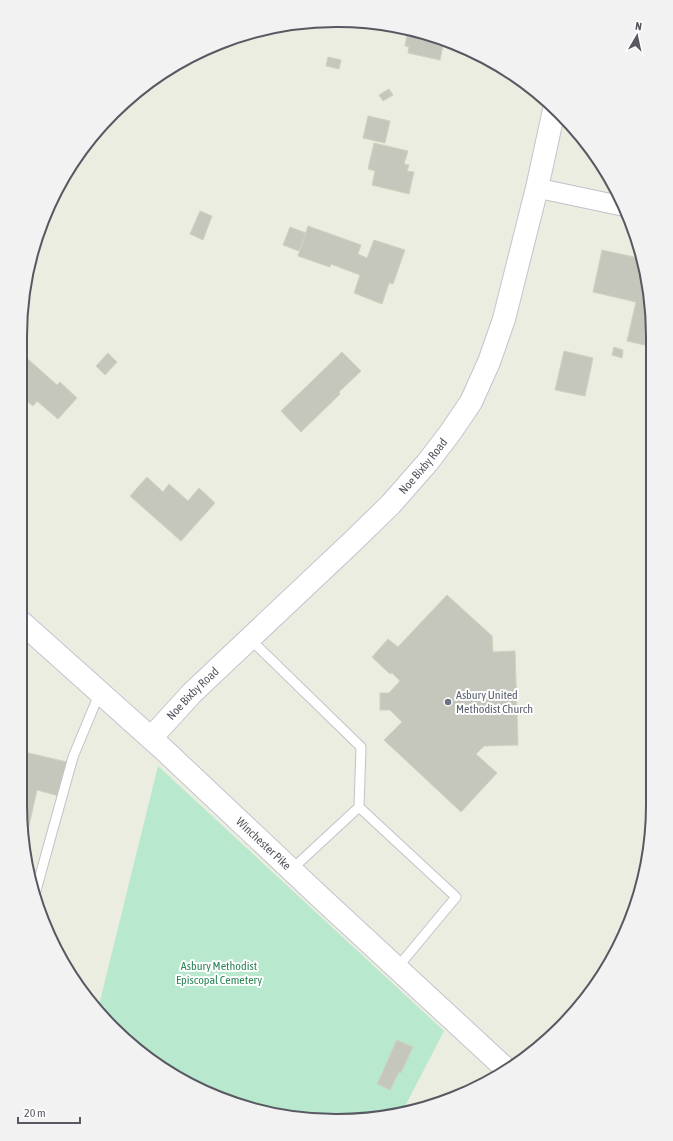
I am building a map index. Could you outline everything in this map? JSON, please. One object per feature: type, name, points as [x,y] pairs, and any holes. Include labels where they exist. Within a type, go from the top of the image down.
[{"type":"street","name":"Noe Bixby Road","points":[[151,738],[192,693],[391,504],[427,463],[471,402],[490,362],[504,319],[537,188],[553,116]]},
{"type":"street","points":[[537,188],[616,205]]},
{"type":"street","name":"Winchester Pike","points":[[27,627],[151,738],[502,1066]]},
{"type":"lane","points":[[250,639],[361,747],[359,807],[291,870]]},
{"type":"lane","points":[[38,884],[73,757],[100,692]]},
{"type":"lane","points":[[359,807],[456,897],[397,968]]},
{"type":"green space","name":"Asbury Methodist Episcopal Cemetery","points":[[158,766],[444,1031],[405,1106],[357,1113],[316,1113],[276,1108],[237,1098],[182,1073],[148,1050],[132,1037],[99,1003]]},
{"type":"building","points":[[407,35],[443,46],[440,60],[408,53],[409,47],[405,46]]},
{"type":"building","points":[[328,57],[341,60],[339,69],[326,66]]},
{"type":"building","points":[[389,89],[393,95],[383,101],[379,95]]},
{"type":"building","points":[[368,116],[390,121],[385,143],[363,138]]},
{"type":"building","points":[[374,143],[408,151],[404,164],[409,165],[407,171],[414,172],[409,194],[372,185],[375,171],[368,169]]},
{"type":"building","points":[[200,211],[212,216],[203,240],[190,234]]},
{"type":"building","points":[[308,226],[361,245],[358,254],[367,258],[374,240],[405,250],[393,284],[389,283],[382,304],[354,293],[360,275],[331,264],[330,267],[298,256]]},
{"type":"building","points":[[290,227],[306,233],[299,251],[283,245]]},
{"type":"building","points":[[602,250],[635,257],[643,296],[646,345],[627,341],[636,302],[593,292]]},
{"type":"building","points":[[614,347],[623,350],[622,358],[612,355]]},
{"type":"building","points":[[564,351],[593,358],[585,396],[555,390]]},
{"type":"building","points":[[342,352],[361,371],[301,432],[281,411]]},
{"type":"building","points":[[108,353],[117,362],[105,375],[96,366]]},
{"type":"building","points":[[27,358],[57,385],[60,382],[77,398],[58,419],[37,401],[33,406],[27,401]]},
{"type":"building","points":[[147,477],[163,492],[169,484],[188,501],[199,488],[215,503],[181,541],[130,496]]},
{"type":"building","name":"Asbury United Methodist Church","points":[[447,595],[492,636],[493,652],[515,651],[518,745],[484,746],[476,754],[497,773],[461,812],[384,740],[402,722],[390,710],[380,710],[380,693],[389,693],[400,681],[372,657],[388,639],[398,647]]},
{"type":"building","points":[[27,753],[67,762],[59,796],[37,790],[28,829]]},
{"type":"building","points":[[397,1040],[413,1047],[401,1073],[399,1072],[390,1090],[377,1084]]},
{"type":"place","name":"Asbury United Methodist Church","points":[[448,702]]}]
